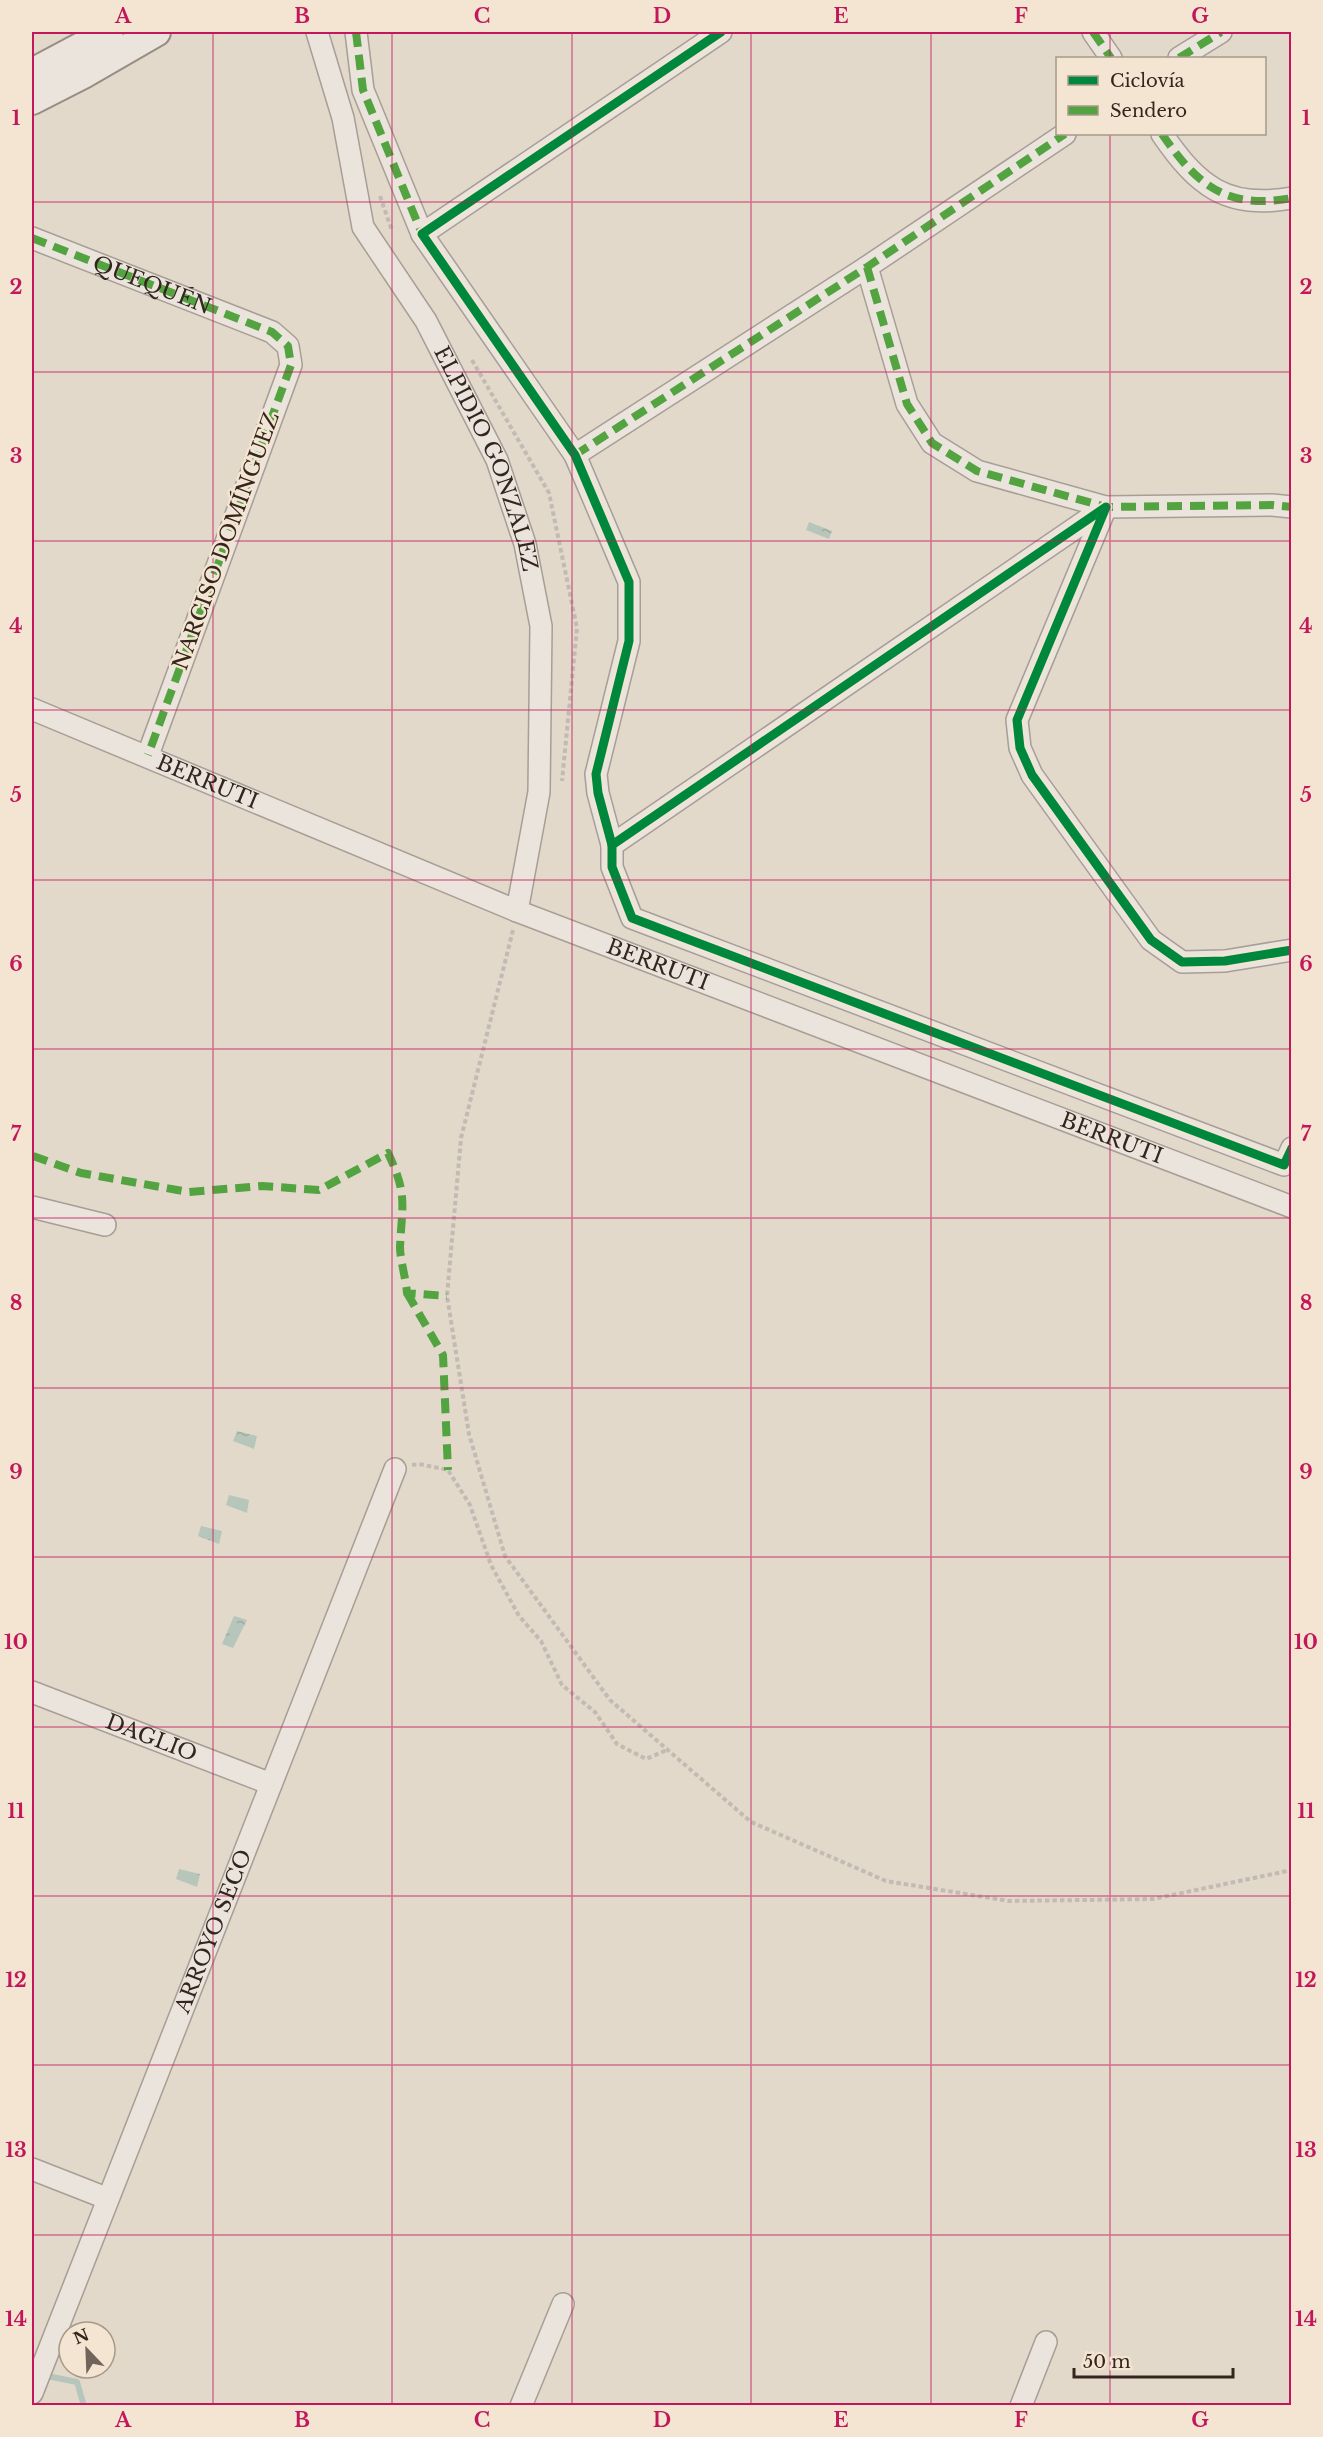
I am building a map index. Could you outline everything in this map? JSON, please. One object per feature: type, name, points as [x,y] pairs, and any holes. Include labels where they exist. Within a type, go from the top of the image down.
[{"type":"main road","points":[[32,74],[109,32]]},
{"type":"main road","points":[[32,100],[86,74],[156,32]]},
{"type":"street","name":"ELPIDIO GONZALEZ","points":[[317,32],[343,118],[363,227],[426,321],[477,420],[497,460],[525,544],[541,626],[539,792],[518,911]]},
{"type":"street","points":[[356,32],[363,90],[422,234],[575,455],[629,582],[629,641],[596,774],[598,793],[612,845],[612,867],[632,918],[1284,1165],[1292,1148]]},
{"type":"street","points":[[422,234],[721,32]]},
{"type":"street","points":[[1093,32],[1110,57]]},
{"type":"street","points":[[1181,57],[1221,32]]},
{"type":"street","points":[[575,455],[867,267],[1064,135]]},
{"type":"street","points":[[1163,135],[1189,170],[1216,191],[1250,200],[1292,198]]},
{"type":"street","name":"QUEQUÉN","points":[[32,238],[272,332]]},
{"type":"street","points":[[867,267],[907,404],[932,443],[977,471],[1106,507],[1272,505],[1292,507]]},
{"type":"street","name":"NARCISO DOMÍNGUEZ","points":[[148,755],[291,365],[288,346],[272,332]]},
{"type":"street","points":[[612,845],[1106,507]]},
{"type":"street","points":[[1106,507],[1017,720],[1020,748],[1032,776],[1151,940],[1182,962],[1225,962],[1292,950]]},
{"type":"street","name":"BERRUTI","points":[[32,709],[148,755],[518,911],[1292,1207]]},
{"type":"street","points":[[32,1207],[105,1225]]},
{"type":"street","name":"ARROYO SECO","points":[[32,2393],[106,2198],[395,1469]]},
{"type":"street","name":"DAGLIO","points":[[32,1692],[272,1784]]},
{"type":"street","points":[[32,2169],[106,2198]]},
{"type":"street","points":[[521,2406],[563,2304]]},
{"type":"street","points":[[1021,2406],[1046,2342]]},
{"type":"path","points":[[518,911],[461,1138],[447,1296],[469,1434],[505,1556],[610,1700],[751,1822],[886,1881],[1009,1901],[1154,1899],[1292,1870]]},
{"type":"path","points":[[395,1469],[419,1464],[448,1470],[470,1505],[490,1565],[519,1616],[541,1641],[562,1685],[595,1712],[617,1744],[646,1759],[667,1750]]},
{"type":"water","points":[[809,522],[832,531],[829,539],[806,530]]},
{"type":"water","points":[[237,1431],[257,1436],[254,1449],[233,1441]]},
{"type":"water","points":[[229,1495],[249,1500],[247,1513],[226,1505]]},
{"type":"water","points":[[201,1526],[222,1531],[219,1544],[198,1536]]},
{"type":"water","points":[[234,1616],[247,1620],[233,1648],[222,1644]]},
{"type":"water","points":[[179,1869],[200,1874],[197,1887],[176,1879]]},
{"type":"waterway","points":[[42,2375],[77,2382],[84,2406]]},
{"type":"marked path","points":[[356,32],[363,90],[422,234]]},
{"type":"marked path","points":[[1093,32],[1110,57]]},
{"type":"marked path","points":[[1181,57],[1221,32]]},
{"type":"marked path","points":[[575,455],[867,267],[1064,135]]},
{"type":"marked path","points":[[1163,135],[1188,167],[1215,190],[1249,200],[1269,201],[1292,198]]},
{"type":"marked path","points":[[32,238],[272,332],[288,346],[291,365],[148,755]]},
{"type":"marked path","points":[[867,267],[907,404],[932,443],[977,471],[1106,507],[1272,505],[1292,507]]},
{"type":"marked path","points":[[33,1156],[81,1173],[189,1192],[262,1186],[319,1190],[388,1153],[401,1190],[400,1252],[407,1293],[447,1296]]},
{"type":"marked path","points":[[407,1293],[443,1355],[448,1470]]},
{"type":"cycle path","points":[[612,845],[598,793],[596,774],[629,641],[629,582],[575,455],[422,234],[721,32]]},
{"type":"cycle path","points":[[1292,950],[1225,961],[1182,962],[1151,940],[1032,775],[1020,748],[1017,720],[1106,507],[612,845],[612,867],[632,918],[1284,1165],[1292,1148]]}]
